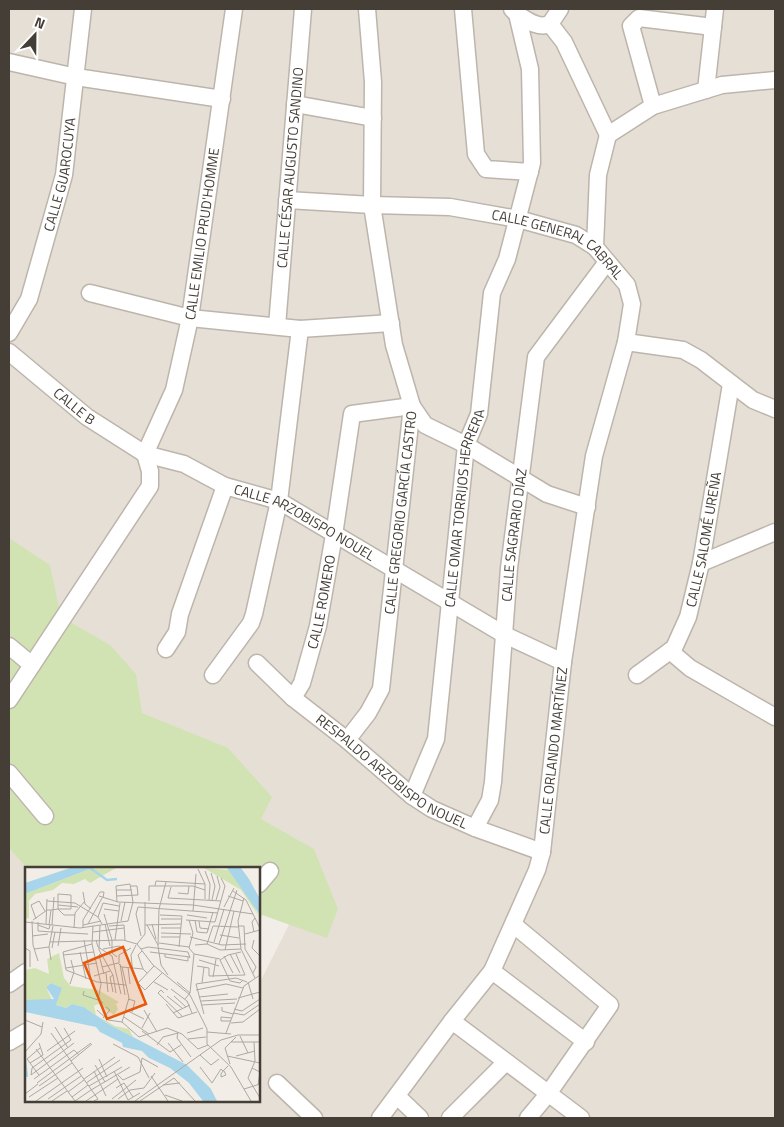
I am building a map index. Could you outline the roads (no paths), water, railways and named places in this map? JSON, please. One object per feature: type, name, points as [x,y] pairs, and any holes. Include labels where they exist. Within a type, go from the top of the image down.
[{"type":"street","name":"CALLE GUAROCUYA","points":[[9,333],[29,299],[64,176],[83,9]]},
{"type":"street","name":"CALLE EMILIO PRUD'HOMME","points":[[145,454],[174,390],[190,318],[234,9]]},
{"type":"street","name":"CALLE CÉSAR AUGUSTO SANDINO","points":[[277,326],[302,9]]},
{"type":"street","name":"CALLE GREGORIO GARCÍA CASTRO","points":[[347,740],[368,713],[381,689],[412,406],[401,375],[372,205],[373,82],[367,9]]},
{"type":"street","points":[[463,9],[476,154],[486,169],[530,172]]},
{"type":"street","points":[[514,12],[532,23],[544,26],[550,24],[560,9]]},
{"type":"street","points":[[706,90],[715,9]]},
{"type":"street","name":"CALLE OMAR TORRIJOS HERRERA","points":[[412,796],[436,739],[466,445],[479,414],[492,293],[507,259],[532,163],[530,69],[514,12]]},
{"type":"street","points":[[653,106],[631,26],[633,22],[640,18],[713,27]]},
{"type":"street","points":[[550,24],[564,42],[608,135],[598,175],[595,247]]},
{"type":"street","points":[[9,62],[76,78],[222,99]]},
{"type":"street","points":[[608,135],[653,106],[722,85],[775,80]]},
{"type":"street","points":[[295,104],[373,118]]},
{"type":"street","name":"CALLE GENERAL CABRAL","points":[[287,200],[450,207],[518,219],[576,235],[595,247],[630,292],[632,304],[626,342]]},
{"type":"street","name":"CALLE SAGRARIO DÍAZ","points":[[475,828],[490,800],[493,782],[509,568],[536,357],[607,262]]},
{"type":"street","points":[[90,293],[190,318],[300,329],[391,323]]},
{"type":"street","points":[[212,675],[252,618],[279,501],[300,329]]},
{"type":"street","points":[[626,342],[683,350],[701,360],[753,400],[775,409]]},
{"type":"street","name":"CALLE ORLANDO MARTÍNEZ","points":[[380,1118],[452,1021],[492,971],[514,925],[542,852],[563,662],[594,456],[626,342]]},
{"type":"street","name":"CALLE B","points":[[9,352],[87,417],[145,454]]},
{"type":"street","name":"CALLE SALOMÉ UREÑA","points":[[637,675],[674,648],[688,617],[701,563],[731,384]]},
{"type":"street","points":[[412,406],[425,425],[466,445],[547,494],[587,507]]},
{"type":"street","name":"CALLE ROMERO","points":[[293,698],[302,683],[318,626],[334,535],[351,415],[412,406]]},
{"type":"street","points":[[9,700],[150,486],[150,471],[145,454]]},
{"type":"street","name":"CALLE ARZOBISPO NOUEL","points":[[145,454],[184,464],[225,486],[279,501],[505,635],[563,662]]},
{"type":"street","points":[[166,649],[177,632],[180,614],[225,486]]},
{"type":"street","points":[[701,563],[774,530]]},
{"type":"street","points":[[9,646],[32,665]]},
{"type":"street","points":[[670,650],[690,668],[775,717]]},
{"type":"street","name":"RESPALDO ARZOBISPO NOUEL","points":[[257,663],[293,698],[347,740],[412,796],[432,808],[475,828],[542,852]]},
{"type":"street","points":[[9,772],[45,816]]},
{"type":"street","points":[[260,883],[270,871]]},
{"type":"street","points":[[514,925],[610,1005],[586,1042],[576,1052],[548,1094],[528,1118]]},
{"type":"street","points":[[492,971],[586,1042]]},
{"type":"street","points":[[9,984],[25,973]]},
{"type":"street","points":[[452,1021],[581,1118]]},
{"type":"street","points":[[9,1042],[25,1033]]},
{"type":"street","points":[[450,1118],[506,1062]]},
{"type":"street","points":[[277,1083],[314,1118]]},
{"type":"street","points":[[397,1096],[420,1118]]}]
